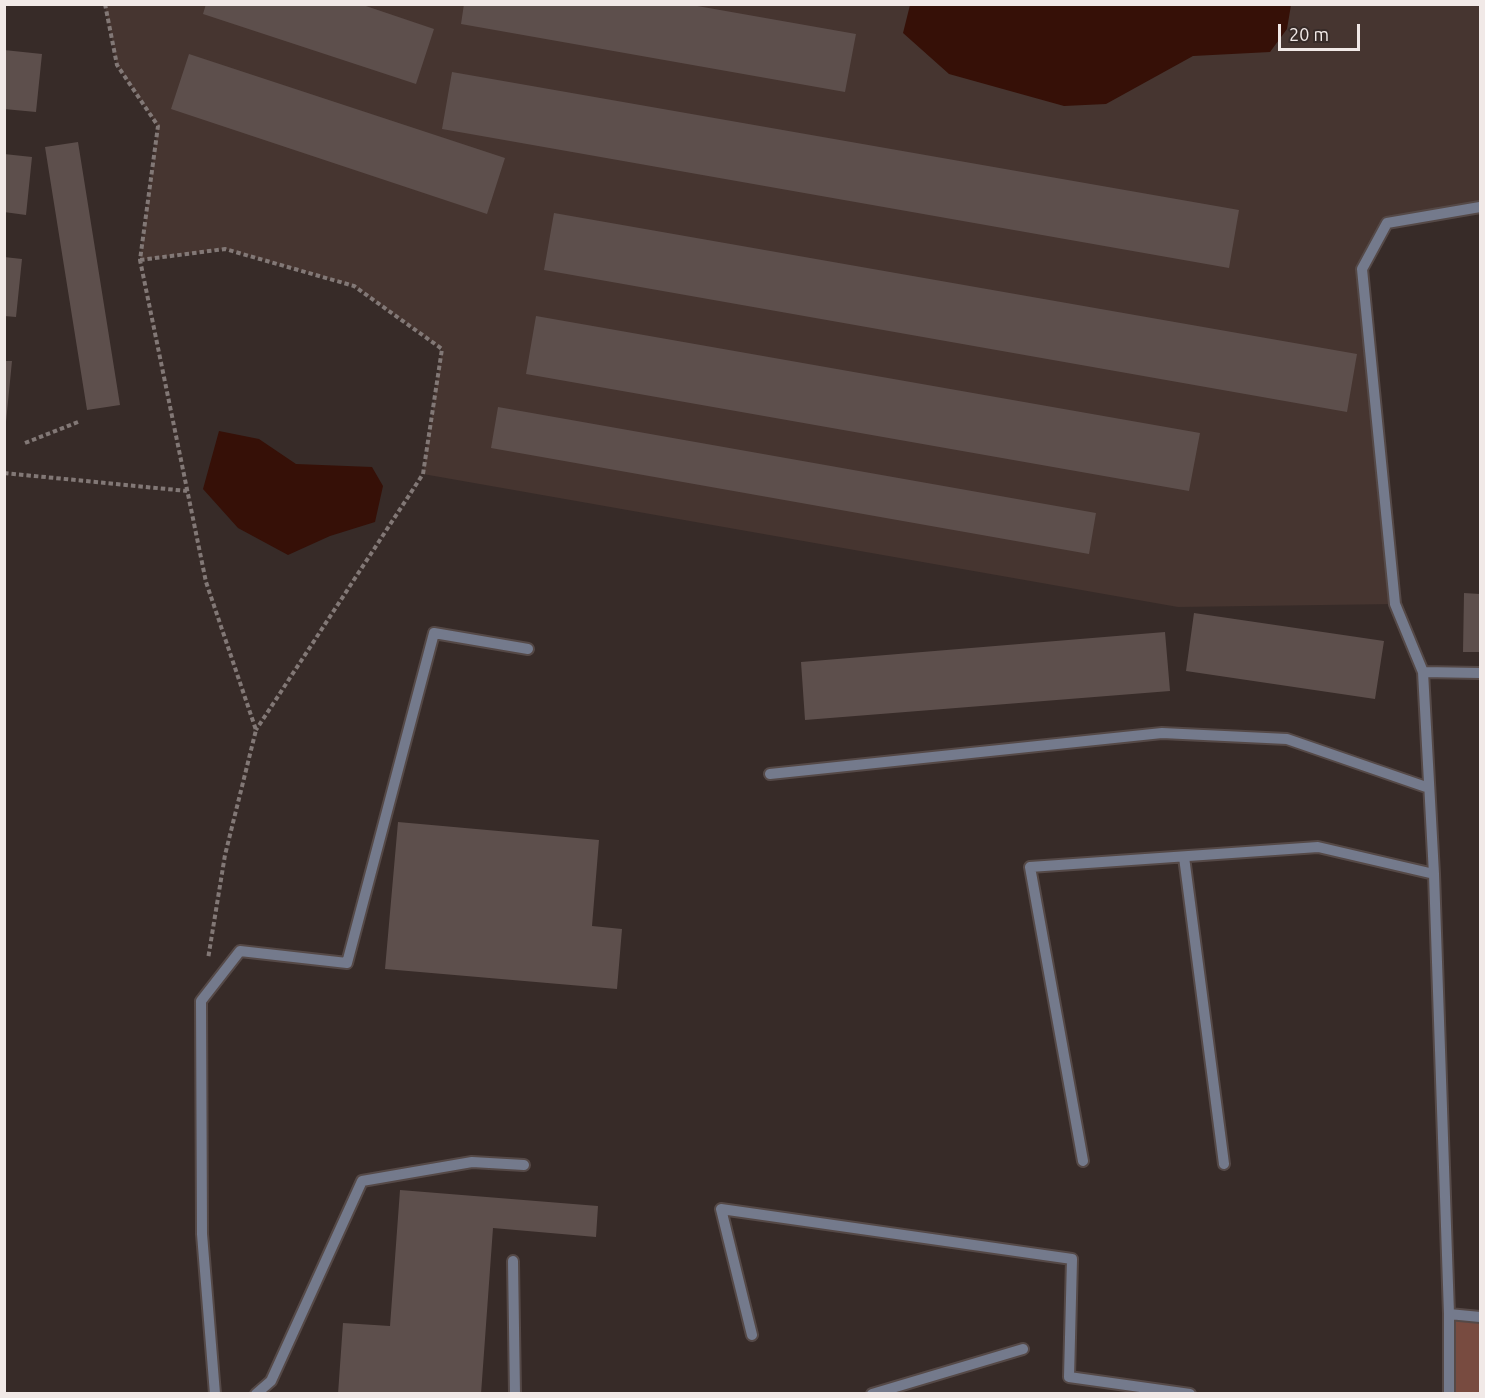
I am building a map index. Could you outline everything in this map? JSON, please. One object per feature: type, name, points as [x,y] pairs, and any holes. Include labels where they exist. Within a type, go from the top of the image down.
[{"type":"lane","points":[[1449,1394],[1449,1314],[1434,874],[1423,672],[1395,604],[1362,268],[1387,223],[1480,207]]},
{"type":"lane","points":[[216,1394],[202,1234],[201,1001],[240,951],[347,963],[434,633],[528,649]]},
{"type":"lane","points":[[1423,672],[1480,673]]},
{"type":"lane","points":[[771,774],[1162,733],[1287,739],[1429,788]]},
{"type":"lane","points":[[1083,1161],[1030,867],[1318,848],[1434,874]]},
{"type":"lane","points":[[1184,857],[1224,1164]]},
{"type":"lane","points":[[256,1394],[271,1381],[362,1181],[472,1162],[524,1165]]},
{"type":"lane","points":[[752,1335],[721,1209],[1072,1259],[1069,1377],[1190,1394]]},
{"type":"lane","points":[[513,1262],[515,1394]]},
{"type":"lane","points":[[1449,1314],[1480,1317]]},
{"type":"lane","points":[[872,1394],[1023,1349]]},
{"type":"path","points":[[105,4],[117,65],[158,126],[140,260],[206,582],[256,730]]},
{"type":"path","points":[[140,260],[225,249],[354,286],[442,349],[423,474],[256,730],[225,855],[207,967]]},
{"type":"path","points":[[25,442],[78,422]]},
{"type":"path","points":[[4,473],[187,491]]},
{"type":"shaded area","points":[[910,4],[1291,5],[1287,29],[1270,52],[1193,56],[1106,104],[1064,106],[949,74],[903,33]]},
{"type":"shaded area","points":[[105,5],[1480,5],[1480,207],[1387,223],[1362,269],[1395,604],[1178,607],[423,474],[442,349],[354,286],[225,249],[140,260],[158,126],[117,65]]},
{"type":"shaded area","points":[[219,431],[259,439],[296,464],[372,467],[383,486],[375,522],[330,536],[288,555],[238,528],[203,489]]},
{"type":"shaded area","points":[[1449,1314],[1480,1317],[1480,1393],[1449,1393]]},
{"type":"building","points":[[206,4],[360,4],[434,29],[416,84],[203,14]]},
{"type":"building","points":[[464,4],[686,4],[856,34],[845,92],[461,24]]},
{"type":"building","points":[[4,50],[42,54],[36,112],[4,109]]},
{"type":"building","points":[[189,54],[505,158],[487,214],[171,109]]},
{"type":"building","points":[[452,72],[1239,210],[1229,268],[442,129]]},
{"type":"building","points":[[78,142],[120,405],[87,410],[45,147]]},
{"type":"building","points":[[4,154],[32,157],[26,215],[4,212]]},
{"type":"building","points":[[554,213],[1357,354],[1347,412],[544,270]]},
{"type":"building","points":[[4,257],[22,259],[16,317],[4,316]]},
{"type":"building","points":[[536,316],[1200,433],[1189,491],[526,374]]},
{"type":"building","points":[[4,361],[12,361],[6,422],[4,422]]},
{"type":"building","points":[[498,407],[1096,513],[1089,554],[491,448]]},
{"type":"building","points":[[1464,593],[1480,594],[1480,652],[1463,652]]},
{"type":"building","points":[[1194,613],[1384,641],[1375,699],[1186,671]]},
{"type":"building","points":[[1165,632],[1170,691],[805,720],[801,662]]},
{"type":"building","points":[[398,822],[599,840],[592,926],[622,929],[617,989],[385,969]]},
{"type":"building","points":[[400,1190],[598,1206],[596,1237],[493,1228],[481,1394],[338,1394],[343,1323],[390,1326]]}]
